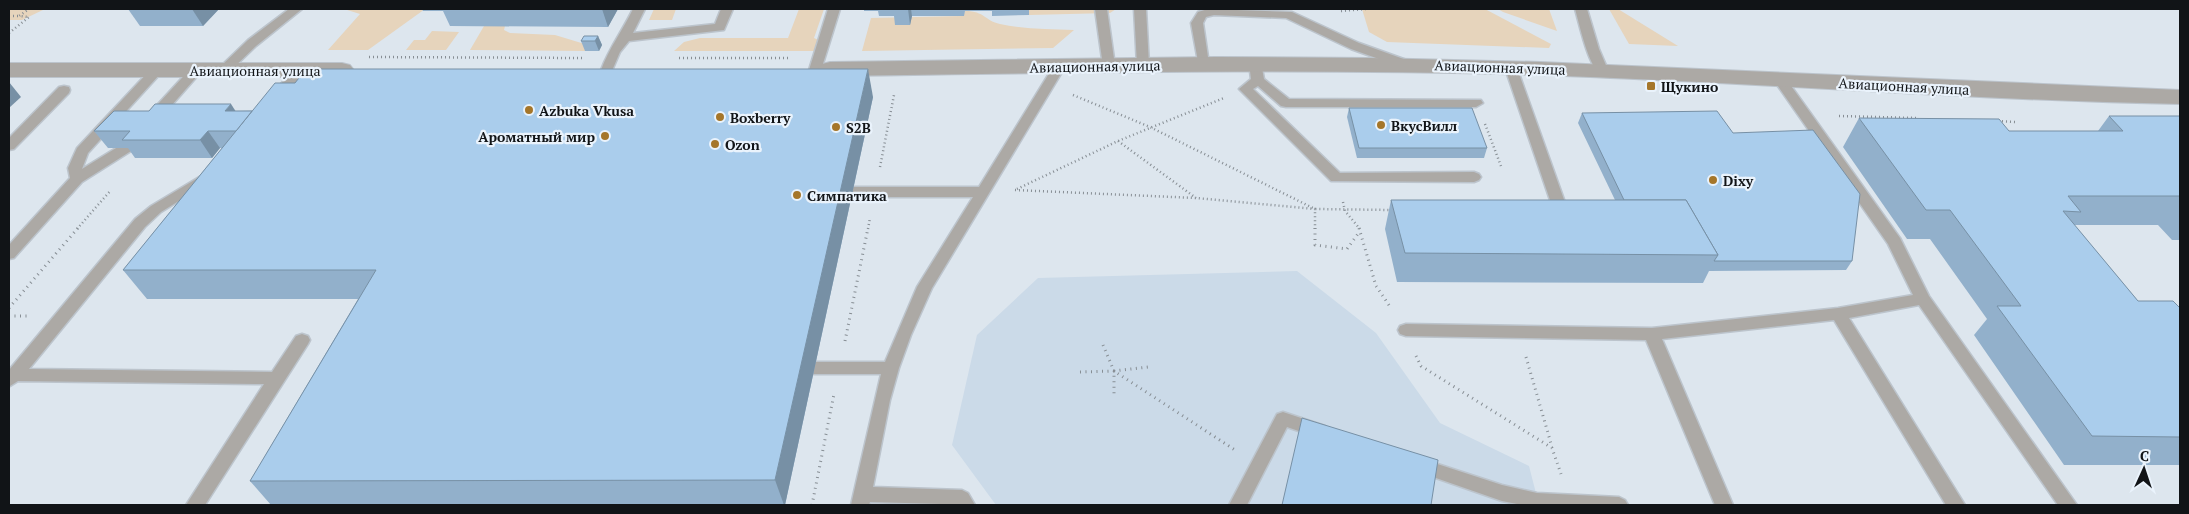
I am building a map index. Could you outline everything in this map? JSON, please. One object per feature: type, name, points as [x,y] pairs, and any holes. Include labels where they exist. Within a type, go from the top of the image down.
[{"type":"street","name":"Авиационная улица","points":[[805,70],[1203,64],[1256,72],[1408,65],[1602,70],[1936,88],[2180,97]]},
{"type":"street","name":"Авиационная улица","points":[[9,70],[360,70]]},
{"type":"street","points":[[584,70],[617,70]]},
{"type":"lane","points":[[224,70],[252,43],[296,9]]},
{"type":"lane","points":[[617,70],[614,51],[625,38],[639,9]]},
{"type":"lane","points":[[625,38],[720,27],[727,9]]},
{"type":"lane","points":[[805,70],[834,9]]},
{"type":"lane","points":[[1101,9],[1110,66]]},
{"type":"lane","points":[[1140,9],[1143,65]]},
{"type":"lane","points":[[1581,9],[1593,49],[1602,70]]},
{"type":"lane","points":[[1203,64],[1197,23],[1202,15],[1213,10],[1288,14],[1356,46],[1408,65]]},
{"type":"lane","points":[[966,505],[962,498],[861,500],[890,368],[902,335],[925,287],[1059,67]]},
{"type":"lane","points":[[1511,68],[1560,208]]},
{"type":"lane","points":[[77,179],[75,168],[82,151],[157,70]]},
{"type":"lane","points":[[144,128],[196,70]]},
{"type":"lane","points":[[268,109],[299,70]]},
{"type":"lane","points":[[1474,177],[1336,178],[1245,89],[1256,72],[1286,103],[1476,103]]},
{"type":"lane","points":[[1779,79],[1895,242],[1924,299],[2068,505]]},
{"type":"lane","points":[[9,146],[64,90]]},
{"type":"lane","points":[[9,254],[77,179],[126,148]]},
{"type":"lane","points":[[11,378],[140,223],[156,209],[217,171]]},
{"type":"lane","points":[[852,192],[983,192]]},
{"type":"lane","points":[[1536,207],[1579,208]]},
{"type":"lane","points":[[1406,330],[1652,334],[1838,314],[1924,299]]},
{"type":"lane","points":[[1838,314],[1956,505]]},
{"type":"lane","points":[[1652,334],[1724,505]]},
{"type":"lane","points":[[195,505],[302,340]]},
{"type":"lane","points":[[814,368],[890,368]]},
{"type":"lane","points":[[11,378],[277,378]]},
{"type":"lane","points":[[1238,505],[1283,419],[1338,437]]},
{"type":"lane","points":[[1402,459],[1502,499],[1619,505]]},
{"type":"path","points":[[19,16],[29,9]]},
{"type":"path","points":[[9,16],[29,17],[9,33]]},
{"type":"path","points":[[1245,89],[1118,141],[1015,190],[1196,198],[1345,211],[1402,210]]},
{"type":"path","points":[[812,505],[894,94],[884,94]]},
{"type":"path","points":[[1076,96],[1150,127],[1315,209]]},
{"type":"path","points":[[1463,103],[1480,112],[1501,166]]},
{"type":"path","points":[[1118,141],[1196,198]]},
{"type":"path","points":[[9,308],[113,188]]},
{"type":"path","points":[[1315,209],[1315,245],[1347,248],[1361,231]]},
{"type":"path","points":[[1345,211],[1361,231],[1376,286],[1406,330],[1421,366],[1552,448]]},
{"type":"path","points":[[1518,331],[1552,448],[1571,504]]},
{"type":"path","points":[[1103,346],[1114,371],[1114,394]]},
{"type":"path","points":[[1080,372],[1148,367]]},
{"type":"path","points":[[1114,371],[1259,465]]},
{"type":"shaded area","points":[[9,9],[45,9],[22,20],[9,20]]},
{"type":"shaded area","points":[[344,9],[425,9],[368,50],[328,50],[360,14]]},
{"type":"shaded area","points":[[654,9],[676,9],[672,20],[649,20]]},
{"type":"shaded area","points":[[799,9],[824,9],[814,38],[821,41],[818,51],[674,51],[684,42],[700,38],[788,38]]},
{"type":"shaded area","points":[[1029,9],[1116,9],[1110,13],[1029,15]]},
{"type":"shaded area","points":[[1362,9],[1485,9],[1551,44],[1549,48],[1387,42],[1369,32]]},
{"type":"shaded area","points":[[1498,9],[1549,9],[1557,31],[1503,12]]},
{"type":"shaded area","points":[[1609,9],[1618,9],[1678,46],[1629,44]]},
{"type":"shaded area","points":[[965,11],[981,14],[995,23],[1009,26],[1074,30],[1053,48],[862,51],[871,18],[963,16]]},
{"type":"shaded area","points":[[484,26],[505,26],[504,30],[510,33],[555,35],[588,45],[585,51],[470,50]]},
{"type":"shaded area","points":[[432,31],[459,32],[446,50],[406,50],[414,40],[425,40]]},
{"type":"shaded area","points":[[1297,271],[1376,333],[1440,423],[1529,466],[1539,505],[996,505],[952,445],[977,335],[1038,278]]},
{"type":"building","points":[[584,36],[598,36],[595,41],[581,41]]},
{"type":"building","points":[[306,69],[868,69],[775,480],[250,481],[376,270],[123,270],[275,83],[295,83]]},
{"type":"building","points":[[155,104],[231,104],[225,111],[252,111],[236,131],[208,131],[200,140],[122,140],[130,131],[94,131],[114,111],[149,111]]},
{"type":"building","points":[[1349,108],[1472,108],[1487,148],[1359,148]]},
{"type":"building","points":[[1717,111],[1733,133],[1813,130],[1860,194],[1852,261],[1714,261],[1718,255],[1686,200],[1624,200],[1582,113]]},
{"type":"building","points":[[2109,116],[2180,116],[2180,196],[2068,196],[2081,212],[2063,211],[2138,301],[2173,301],[2180,308],[2180,437],[2092,436],[1997,306],[2021,306],[1950,210],[1926,210],[1859,118],[1999,119],[2009,131],[2123,131]]},
{"type":"building","points":[[1391,200],[1686,200],[1718,255],[1405,253]]},
{"type":"building","points":[[1302,418],[1438,460],[1431,505],[1282,505]]},
{"type":"place","name":"Щукино","points":[[1651,86]]},
{"type":"place","name":"Azbuka Vkusa","points":[[529,110]]},
{"type":"place","name":"Boxberry","points":[[720,117]]},
{"type":"place","name":"ВкусВилл","points":[[1381,125]]},
{"type":"place","name":"S2B","points":[[836,127]]},
{"type":"place","name":"Ароматный мир","points":[[605,136]]},
{"type":"place","name":"Ozon","points":[[715,144]]},
{"type":"place","name":"Dixy","points":[[1713,180]]},
{"type":"place","name":"Симпатика","points":[[797,195]]}]
